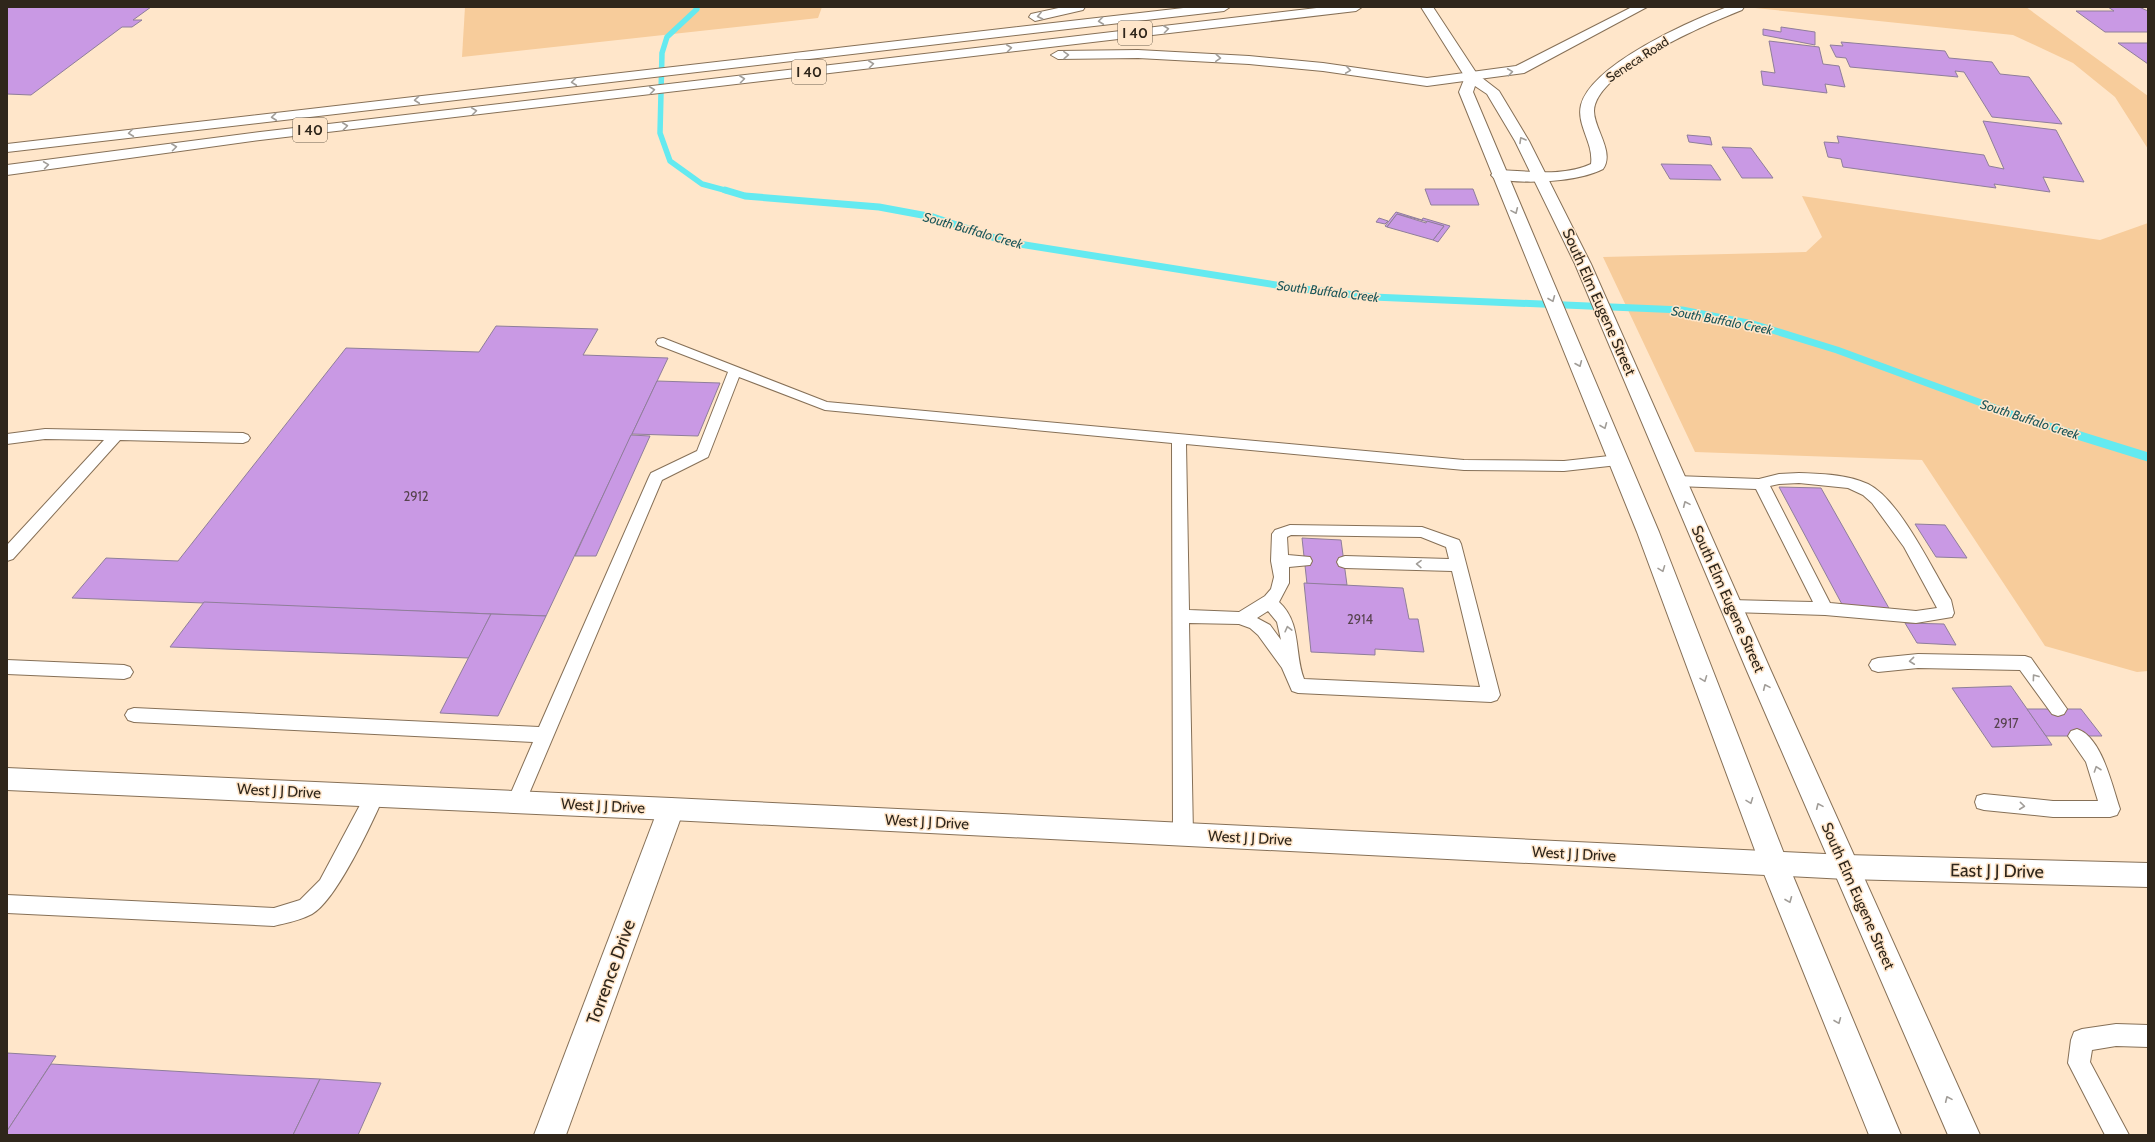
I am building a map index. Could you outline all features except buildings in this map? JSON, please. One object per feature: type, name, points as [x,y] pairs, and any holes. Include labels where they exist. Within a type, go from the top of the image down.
[{"type":"main road","points":[[908,44],[948,30],[1026,19],[1078,7]]},
{"type":"main road","name":"I 40","points":[[7,148],[1224,7]]},
{"type":"main road","name":"I 40","points":[[7,170],[260,136],[1356,7]]},
{"type":"main road","name":"South Elm Eugene Street","points":[[1427,7],[1433,19],[1472,77],[1492,91],[1522,141],[1583,264],[1617,339],[1676,481],[1964,1135]]},
{"type":"main road","points":[[915,59],[968,62],[1053,55],[1180,55],[1323,67],[1427,82],[1519,70],[1641,7]]},
{"type":"main road","name":"Seneca Road","points":[[1499,175],[1581,173],[1598,166],[1600,160],[1586,116],[1592,94],[1599,84],[1615,72],[1680,32],[1738,7]]},
{"type":"main road","points":[[1472,77],[1466,92],[1499,175],[1538,263],[1618,460],[1774,864],[1885,1135]]},
{"type":"main road","name":"West J J Drive","points":[[7,779],[671,809],[1846,867]]},
{"type":"main road","name":"Torrence Drive","points":[[550,1135],[671,809]]},
{"type":"main road","name":"East J J Drive","points":[[1846,867],[2148,875]]},
{"type":"lane","points":[[662,342],[825,406],[1464,465],[1564,466],[1618,460]]},
{"type":"lane","points":[[516,802],[656,477],[703,454],[735,371]]},
{"type":"lane","points":[[7,439],[45,434],[243,438]]},
{"type":"lane","points":[[7,555],[117,435]]},
{"type":"lane","points":[[1179,439],[1184,835]]},
{"type":"lane","points":[[1676,481],[1761,484],[1769,480],[1788,478],[1835,481],[1858,486],[1869,492],[1886,507],[1945,604],[1946,612],[1916,617],[1825,609],[1731,606]]},
{"type":"lane","points":[[1761,484],[1825,609]]},
{"type":"lane","points":[[1181,616],[1240,618],[1256,624],[1264,630],[1290,665],[1298,686],[1491,695],[1453,544],[1422,532],[1290,530],[1280,534],[1278,543],[1281,582],[1277,592],[1254,612],[1240,618]]},
{"type":"lane","points":[[1279,561],[1304,561]]},
{"type":"lane","points":[[1345,562],[1458,565]]},
{"type":"lane","points":[[1268,601],[1279,610],[1288,627],[1290,665]]},
{"type":"lane","points":[[1878,665],[1918,661],[2025,663],[2058,709]]},
{"type":"lane","points":[[7,667],[124,672]]},
{"type":"lane","points":[[134,714],[545,735]]},
{"type":"lane","points":[[1984,802],[2053,809],[2110,809],[2094,759],[2077,736]]},
{"type":"lane","points":[[7,904],[274,918],[306,907],[327,886],[375,796]]},
{"type":"lane","points":[[2117,1135],[2079,1063],[2082,1040],[2116,1035],[2148,1036]]},
{"type":"shaded area","points":[[465,7],[822,7],[818,18],[462,57]]},
{"type":"shaded area","points":[[2026,7],[2148,96],[2148,149],[2115,97],[2073,63],[2013,35],[1755,8]]},
{"type":"shaded area","points":[[1802,196],[2100,240],[2148,223],[2148,671],[2137,672],[2045,646],[1922,460],[1695,452],[1603,257],[1806,252],[1822,237]]},
{"type":"waterway","name":"South Buffalo Creek","points":[[696,7],[697,9],[667,37],[662,53],[660,133],[670,161],[702,184],[728,191]]},
{"type":"waterway","name":"South Buffalo Creek","points":[[725,190],[745,196],[879,207],[933,217],[1007,242],[1295,288],[1373,297],[1682,310],[1753,324],[1837,350],[2014,415],[2078,435]]},
{"type":"waterway","name":"South Buffalo Creek","points":[[2074,434],[2148,457]]}]
